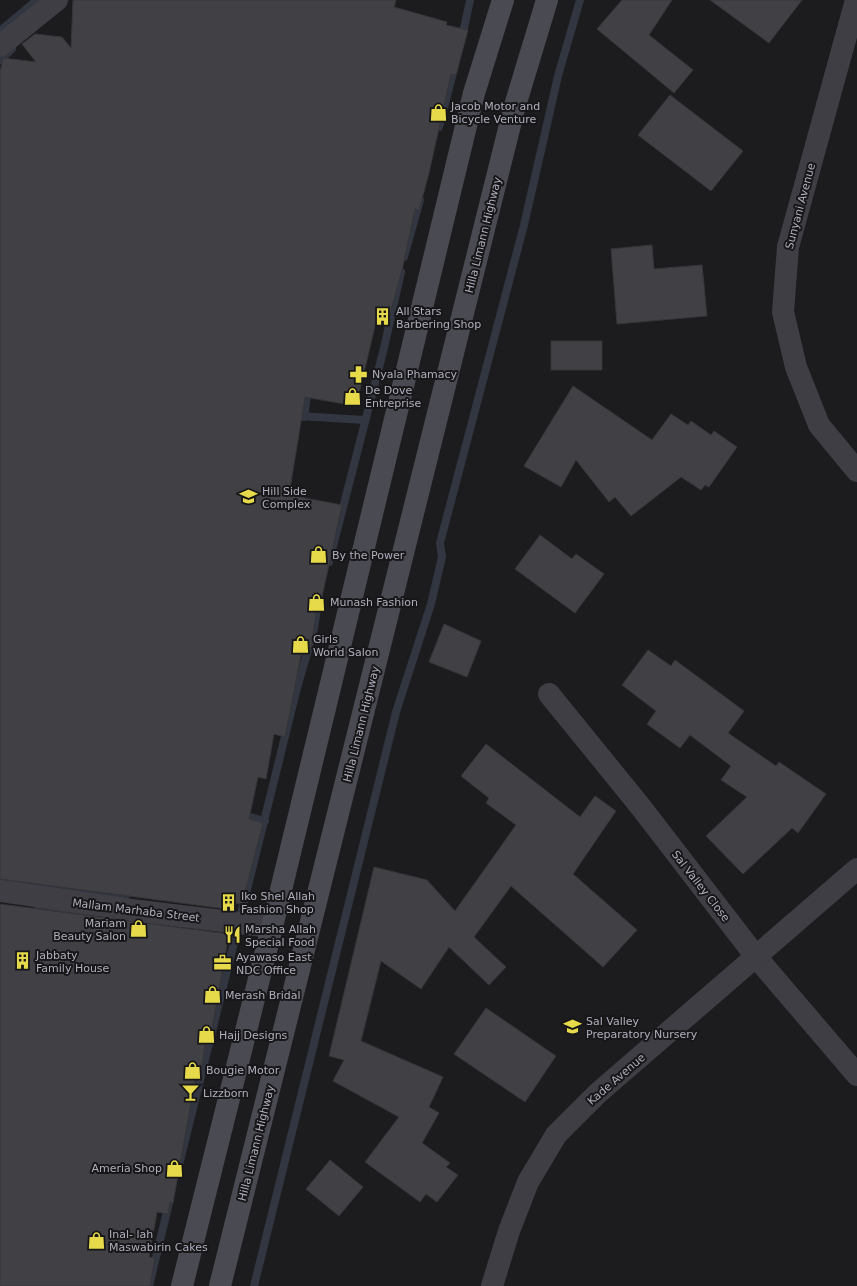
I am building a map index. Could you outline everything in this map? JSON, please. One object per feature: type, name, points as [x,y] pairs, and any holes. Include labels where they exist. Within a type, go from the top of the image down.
[{"type":"main road","points":[[182,1286],[272,927],[474,93],[503,0]]},
{"type":"main road","name":"Hilla Limann Highway","points":[[220,1286],[512,117],[547,0]]},
{"type":"street","points":[[0,46],[57,0]]},
{"type":"street","name":"Sunyani Avenue","points":[[856,0],[788,247],[783,312],[796,367],[819,425],[857,471]]},
{"type":"street","name":"Sal Valley Close","points":[[549,694],[640,806],[757,958],[857,1075]]},
{"type":"street","name":"Kade Avenue","points":[[492,1286],[509,1231],[528,1182],[556,1135],[598,1093],[757,958],[857,869]]},
{"type":"street","name":"Mallam Marhaba Street","points":[[0,891],[132,910],[272,927]]},
{"type":"building","points":[[73,0],[396,0],[394,7],[447,22],[446,25],[468,30],[456,75],[451,74],[429,173],[419,210],[415,209],[403,266],[387,325],[376,322],[356,406],[305,397],[289,495],[342,505],[320,606],[317,605],[311,649],[305,649],[304,655],[301,655],[285,737],[274,734],[266,779],[258,777],[249,819],[263,823],[242,904],[235,903],[234,910],[0,879],[0,72],[3,58],[36,62],[22,44],[35,34],[62,37],[71,48]]},
{"type":"building","points":[[622,0],[672,0],[649,35],[693,70],[674,93],[597,29]]},
{"type":"building","points":[[710,0],[802,0],[769,43]]},
{"type":"building","points":[[670,95],[743,151],[711,191],[638,135]]},
{"type":"building","points":[[652,245],[654,269],[702,265],[707,316],[617,324],[611,249]]},
{"type":"building","points":[[551,341],[602,341],[602,370],[551,370]]},
{"type":"building","points":[[573,386],[652,440],[671,414],[688,425],[691,421],[711,435],[714,431],[737,447],[709,487],[705,485],[701,490],[681,477],[631,516],[615,497],[609,502],[576,460],[561,487],[524,466]]},
{"type":"building","points":[[540,535],[572,559],[576,554],[604,574],[575,613],[515,569]]},
{"type":"building","points":[[444,624],[481,641],[467,677],[429,662]]},
{"type":"building","points":[[648,650],[671,666],[675,660],[744,711],[728,733],[776,766],[779,762],[826,794],[798,833],[792,828],[743,874],[706,836],[747,797],[721,780],[731,766],[690,735],[680,748],[647,724],[656,711],[622,685]]},
{"type":"building","points":[[486,744],[580,817],[595,796],[616,811],[573,874],[637,930],[603,967],[511,886],[474,937],[506,967],[489,985],[449,947],[421,989],[381,961],[361,1041],[443,1077],[429,1107],[439,1113],[422,1143],[450,1163],[446,1167],[458,1175],[437,1202],[426,1194],[420,1202],[365,1162],[399,1117],[333,1081],[344,1060],[329,1056],[374,867],[427,880],[455,911],[516,825],[486,803],[489,798],[461,776]]},
{"type":"building","points":[[0,904],[229,934],[209,1045],[205,1045],[200,1076],[196,1075],[173,1203],[170,1202],[168,1214],[157,1212],[149,1257],[155,1258],[150,1286],[0,1286]]},
{"type":"building","points":[[486,1008],[556,1056],[525,1102],[454,1054]]},
{"type":"building","points":[[330,1160],[363,1187],[339,1216],[306,1189]]},
{"type":"waterway","points":[[0,31],[37,0]]},
{"type":"waterway","points":[[462,38],[470,0]]},
{"type":"waterway","points":[[254,1286],[396,712],[431,604],[442,557],[440,543],[524,225],[558,76],[580,0]]},
{"type":"waterway","points":[[0,60],[12,49]]},
{"type":"waterway","points":[[439,127],[455,65]]},
{"type":"waterway","points":[[404,257],[420,200]]},
{"type":"waterway","points":[[329,562],[384,348],[401,272]]},
{"type":"waterway","points":[[304,417],[308,388]]},
{"type":"waterway","points":[[299,416],[364,420]]},
{"type":"waterway","points":[[178,1169],[296,692],[314,629],[319,596]]},
{"type":"waterway","points":[[239,814],[265,821]]},
{"type":"waterway","points":[[0,879],[77,891],[126,895]]},
{"type":"waterway","points":[[38,907],[84,915]]},
{"type":"waterway","points":[[149,1286],[169,1203]]},
{"type":"place","name":"Jacob Motor and Bicycle Venture","points":[[438,112]]},
{"type":"place","name":"All Stars Barbering Shop","points":[[383,317]]},
{"type":"place","name":"Nyala Phamacy","points":[[359,374]]},
{"type":"place","name":"De Dove Entreprise","points":[[352,396]]},
{"type":"place","name":"Hill Side Complex","points":[[249,497]]},
{"type":"place","name":"By the Power","points":[[319,555]]},
{"type":"place","name":"Munash Fashion","points":[[317,602]]},
{"type":"place","name":"Girls World Salon","points":[[300,645]]},
{"type":"place","name":"Iko Shel Allah Fashion Shop","points":[[228,902]]},
{"type":"place","name":"Mariam Beauty Salon","points":[[139,929]]},
{"type":"place","name":"Marsha Allah Special Food","points":[[232,935]]},
{"type":"place","name":"Jabbaty Family House","points":[[23,961]]},
{"type":"place","name":"Ayawaso East NDC Office","points":[[223,963]]},
{"type":"place","name":"Merash Bridal","points":[[212,995]]},
{"type":"place","name":"Sal Valley Preparatory Nursery","points":[[573,1027]]},
{"type":"place","name":"Hajj Designs","points":[[206,1035]]},
{"type":"place","name":"Bougie Motor","points":[[193,1070]]},
{"type":"place","name":"Lizzborn","points":[[190,1093]]},
{"type":"place","name":"Ameria Shop","points":[[175,1168]]},
{"type":"place","name":"Inal- lah Maswabirin Cakes","points":[[96,1240]]}]
